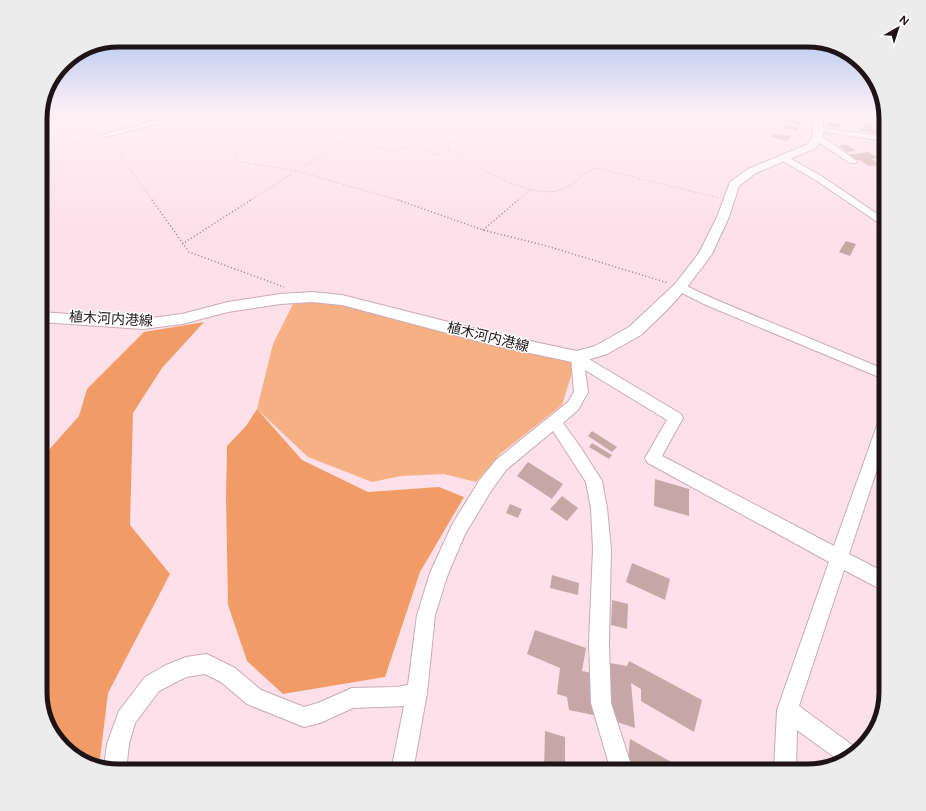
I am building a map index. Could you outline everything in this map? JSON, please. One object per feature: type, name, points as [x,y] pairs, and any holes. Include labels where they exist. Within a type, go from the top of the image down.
[{"type":"main road","name":"植木河内港線","points":[[47,317],[143,324],[182,319],[228,307],[280,299],[312,297],[342,300],[492,339],[577,357],[600,350],[636,331],[680,288],[705,254],[720,226],[734,184],[752,171],[795,154]]},
{"type":"street","points":[[843,154],[853,161]]},
{"type":"street","points":[[784,158],[820,179],[879,220]]},
{"type":"street","points":[[680,288],[710,302],[879,372]]},
{"type":"street","points":[[403,764],[416,693],[426,614],[439,573],[459,529],[485,486],[501,465],[574,406],[581,392],[577,357]]},
{"type":"street","points":[[577,357],[599,373],[676,418],[652,458],[879,579]]},
{"type":"street","points":[[554,422],[576,452],[594,481],[599,508],[602,549],[599,643],[601,703],[620,764]]},
{"type":"street","points":[[786,764],[787,710],[879,440]]},
{"type":"street","points":[[116,764],[118,744],[126,718],[130,712],[152,684],[173,672],[186,667],[206,664],[228,675],[254,697],[304,717],[320,713],[352,698],[396,697],[416,693]]},
{"type":"street","points":[[787,710],[846,753]]},
{"type":"path","points":[[118,154],[189,252],[312,297]]},
{"type":"path","points":[[234,154],[236,156],[236,161],[297,171],[389,198],[483,230],[547,246],[680,288]]},
{"type":"path","points":[[182,244],[324,154]]},
{"type":"path","points":[[456,154],[496,176],[532,190],[546,192],[561,190],[588,169],[597,168],[728,200]]},
{"type":"path","points":[[483,230],[532,190]]},
{"type":"shaded area","points":[[342,300],[577,357],[562,405],[500,454],[476,482],[444,474],[401,476],[372,482],[308,457],[257,409],[273,344],[293,304]]},
{"type":"shaded area","points":[[204,322],[162,368],[133,413],[130,525],[170,574],[108,693],[100,761],[87,757],[68,743],[54,724],[48,706],[47,452],[79,416],[87,389],[144,332]]},
{"type":"shaded area","points":[[257,409],[302,460],[368,492],[439,487],[464,497],[420,572],[385,677],[283,694],[247,661],[228,605],[226,497],[227,446],[246,426]]},
{"type":"building","points":[[871,154],[878,158],[872,159],[879,165],[869,166],[859,160],[854,160],[847,155]]},
{"type":"building","points":[[846,241],[856,244],[850,256],[839,252]]},
{"type":"building","points":[[592,431],[617,447],[612,452],[588,436]]},
{"type":"building","points":[[592,443],[612,455],[609,459],[589,447]]},
{"type":"building","points":[[528,462],[563,484],[552,499],[517,476]]},
{"type":"building","points":[[655,479],[689,489],[689,516],[654,506]]},
{"type":"building","points":[[562,496],[578,508],[567,521],[550,509]]},
{"type":"building","points":[[510,504],[522,509],[518,518],[506,513]]},
{"type":"building","points":[[632,563],[670,579],[665,600],[626,582]]},
{"type":"building","points":[[552,575],[579,583],[578,595],[550,588]]},
{"type":"building","points":[[612,600],[628,604],[627,629],[611,625]]},
{"type":"building","points":[[535,630],[586,648],[582,671],[596,674],[598,716],[569,710],[567,697],[557,694],[560,668],[527,654]]},
{"type":"building","points":[[629,661],[702,700],[694,732],[641,701],[641,689],[631,683],[635,728],[605,718],[604,662],[627,666]]},
{"type":"building","points":[[545,731],[565,737],[565,764],[544,764]]},
{"type":"building","points":[[630,739],[675,764],[628,764]]}]
